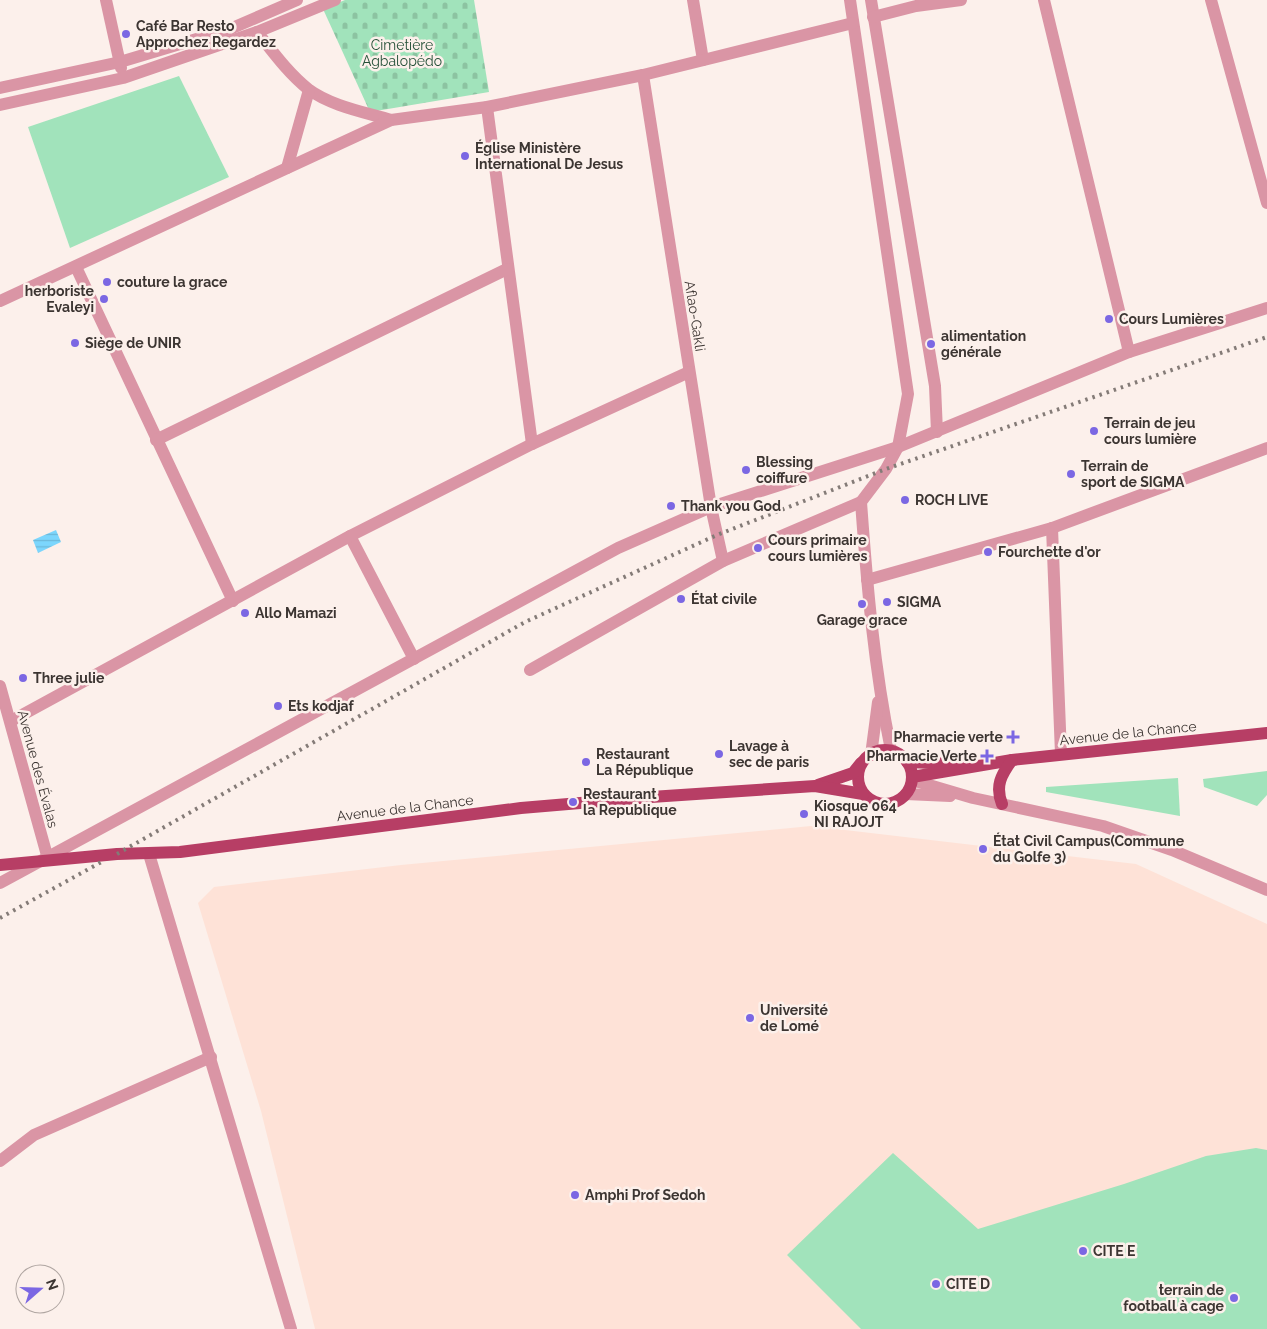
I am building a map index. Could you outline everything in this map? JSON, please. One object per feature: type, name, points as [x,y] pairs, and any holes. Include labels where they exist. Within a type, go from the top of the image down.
[{"type":"main road","name":"Avenue de la Chance","points":[[912,778],[1012,760],[1267,733]]},
{"type":"main road","points":[[881,750],[891,750],[907,762],[912,778],[906,794],[897,802],[885,805],[872,802],[863,794],[858,782],[861,763],[871,754],[881,750]]},
{"type":"main road","points":[[1002,804],[998,784],[1001,774],[1012,760]]},
{"type":"main road","name":"Avenue de la Chance","points":[[907,762],[946,765],[992,763]]},
{"type":"main road","name":"Avenue de la Chance","points":[[815,786],[853,773],[861,763]]},
{"type":"main road","name":"Avenue de la Chance","points":[[0,864],[48,859],[180,852],[521,808],[815,786],[863,794]]},
{"type":"street","points":[[106,0],[123,78]]},
{"type":"street","points":[[0,88],[120,62],[230,30],[297,0]]},
{"type":"street","points":[[0,106],[123,78],[257,32],[334,0]]},
{"type":"street","points":[[693,0],[703,60]]},
{"type":"street","points":[[530,670],[724,561],[861,502],[886,469],[898,447],[908,394],[850,0]]},
{"type":"street","points":[[870,0],[935,386],[937,432]]},
{"type":"street","points":[[874,17],[916,6],[961,0]]},
{"type":"street","points":[[1044,0],[1129,352]]},
{"type":"street","points":[[1211,0],[1267,203]]},
{"type":"street","points":[[0,300],[76,267],[391,120],[487,107],[643,75],[853,23]]},
{"type":"street","points":[[257,32],[282,63],[309,90],[348,107],[391,120]]},
{"type":"street","name":"Aflao-Gakli","points":[[643,75],[711,507],[724,561]]},
{"type":"street","points":[[287,168],[309,90]]},
{"type":"street","points":[[487,107],[507,269],[532,444]]},
{"type":"street","points":[[76,267],[233,601]]},
{"type":"street","points":[[156,440],[507,269]]},
{"type":"street","points":[[0,883],[48,859],[618,548],[711,507],[898,447],[1129,352],[1267,308]]},
{"type":"street","points":[[11,721],[350,536],[532,444],[689,372]]},
{"type":"street","points":[[867,580],[1052,528],[1267,448]]},
{"type":"street","points":[[861,502],[879,692],[891,750]]},
{"type":"street","points":[[1052,528],[1061,754]]},
{"type":"street","points":[[350,536],[414,659]]},
{"type":"street","name":"Avenue des Évalas","points":[[0,686],[11,721],[35,818],[48,859]]},
{"type":"street","points":[[871,754],[879,692]]},
{"type":"street","points":[[912,778],[973,798],[1103,826],[1172,850],[1267,890]]},
{"type":"street","points":[[906,794],[973,798]]},
{"type":"street","points":[[149,854],[291,1329]]},
{"type":"street","points":[[0,1161],[34,1135],[211,1058]]},
{"type":"shaded area","name":"Université de Lomé","points":[[811,826],[1136,864],[1267,924],[1267,1329],[315,1329],[261,1111],[198,903],[214,887],[401,865]]},
{"type":"green space","name":"Cimetière Agbalopédo","points":[[345,0],[474,0],[489,92],[370,112],[323,9]]},
{"type":"green space","points":[[179,76],[229,177],[70,248],[28,127]]},
{"type":"green space","points":[[1267,771],[1267,795],[1257,806],[1204,787],[1203,779]]},
{"type":"green space","points":[[1178,778],[1180,816],[1046,792],[1046,787]]},
{"type":"green space","points":[[1256,1148],[1267,1150],[1267,1329],[861,1329],[787,1255],[893,1153],[978,1229],[1124,1184],[1206,1156]]},
{"type":"water","points":[[56,530],[61,542],[38,553],[33,540]]},
{"type":"railway","points":[[117,854],[525,622],[717,535],[886,469],[1267,337]]},
{"type":"railway","points":[[0,918],[105,860]]},
{"type":"place","name":"Café Bar Resto Approchez Regardez","points":[[126,34]]},
{"type":"place","name":"Église Ministère International De Jesus","points":[[465,156]]},
{"type":"place","name":"couture la grace","points":[[107,282]]},
{"type":"place","name":"herboriste Evaleyi","points":[[104,299]]},
{"type":"place","name":"Cours Lumières","points":[[1109,319]]},
{"type":"place","name":"Siège de UNIR","points":[[75,343]]},
{"type":"place","name":"alimentation générale","points":[[931,344]]},
{"type":"place","name":"Terrain de jeu cours lumière","points":[[1094,431]]},
{"type":"place","name":"Blessing coiffure","points":[[746,470]]},
{"type":"place","name":"Terrain de sport de SIGMA","points":[[1071,474]]},
{"type":"place","name":"ROCH LIVE","points":[[905,500]]},
{"type":"place","name":"Thank you God","points":[[671,506]]},
{"type":"place","name":"Cours primaire cours lumières","points":[[758,548]]},
{"type":"place","name":"Fourchette d'or","points":[[988,552]]},
{"type":"place","name":"État civile","points":[[681,599]]},
{"type":"place","name":"SIGMA","points":[[887,602]]},
{"type":"place","name":"Garage grace","points":[[862,604]]},
{"type":"place","name":"Allo Mamazi","points":[[245,613]]},
{"type":"place","name":"Three julie","points":[[23,678]]},
{"type":"place","name":"Ets kodjaf","points":[[278,706]]},
{"type":"place","name":"Pharmacie verte","points":[[1013,737]]},
{"type":"place","name":"Lavage à sec de paris","points":[[719,754]]},
{"type":"place","name":"Pharmacie Verte","points":[[987,756]]},
{"type":"place","name":"Restaurant La République","points":[[586,762]]},
{"type":"place","name":"Restaurant la Republique","points":[[573,802]]},
{"type":"place","name":"Kiosque 064 NI RAJOJT","points":[[804,814]]},
{"type":"place","name":"État Civil Campus(Commune du Golfe 3)","points":[[983,849]]},
{"type":"place","name":"Université de Lomé","points":[[750,1018]]},
{"type":"place","name":"Amphi Prof Sedoh","points":[[575,1195]]},
{"type":"place","name":"CITE E","points":[[1083,1251]]},
{"type":"place","name":"CITE D","points":[[936,1284]]},
{"type":"place","name":"terrain de football à cage","points":[[1234,1298]]}]
